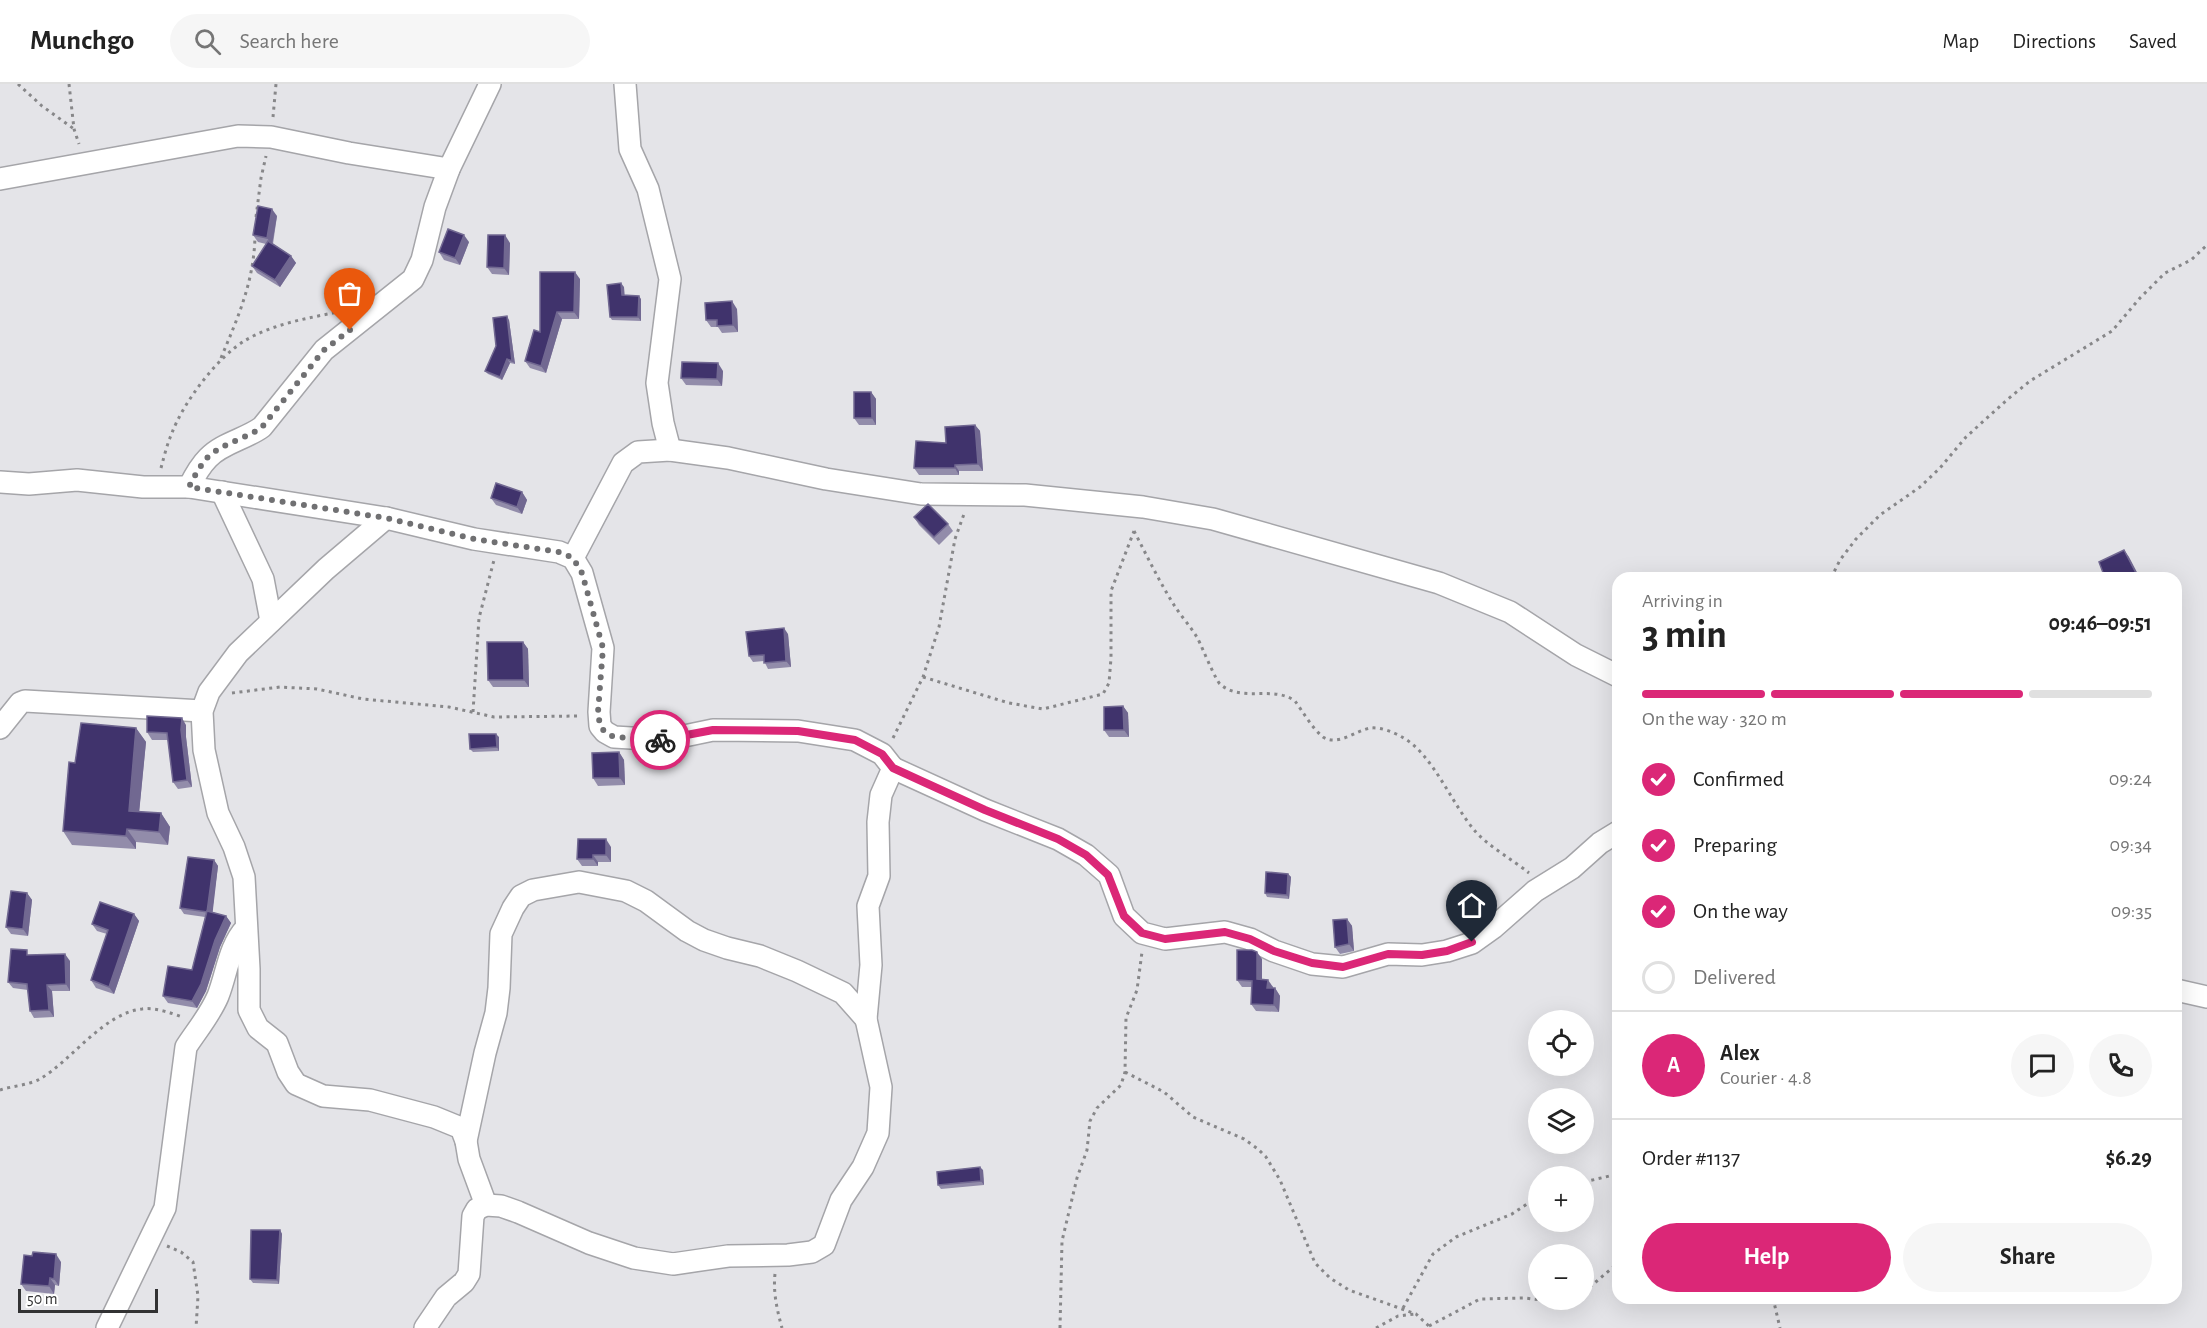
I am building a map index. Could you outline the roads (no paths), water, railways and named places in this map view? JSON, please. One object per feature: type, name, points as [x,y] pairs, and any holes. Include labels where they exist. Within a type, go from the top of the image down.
[{"type":"street","points":[[189,487],[208,457],[250,436],[262,427],[324,350],[413,279],[422,260],[435,207],[449,169],[490,84]]},
{"type":"street","points":[[625,84],[630,149],[648,189],[670,279],[657,383],[670,450]]},
{"type":"street","points":[[0,179],[238,136],[271,137],[349,153],[449,169]]},
{"type":"street","points":[[573,558],[623,463],[638,452],[670,450],[728,458],[826,479],[921,494],[1025,495],[1143,507],[1213,519],[1439,582],[1510,612],[1576,655],[1612,673]]},
{"type":"street","points":[[0,482],[30,484],[77,480],[110,485],[189,487],[386,518],[474,539],[559,552],[573,558],[582,573],[603,648],[599,716],[600,726],[605,732],[614,737],[665,740],[713,730],[798,731],[855,740],[888,761],[985,810],[1058,839],[1086,855],[1108,875],[1124,916],[1142,933],[1165,939],[1225,932],[1312,963],[1343,967],[1388,954],[1422,955],[1439,952],[1472,942],[1493,928],[1534,891],[1572,868],[1600,843],[1612,836]]},
{"type":"street","points":[[222,492],[262,579],[271,621]]},
{"type":"street","points":[[386,518],[326,569],[238,653],[208,692],[204,705],[204,750],[218,813],[234,847],[244,878],[249,1010],[258,1028],[277,1043],[288,1072],[296,1083],[323,1096],[370,1100],[434,1116],[461,1128],[469,1159],[486,1205]]},
{"type":"street","points":[[0,728],[20,703],[26,701],[204,705]]},
{"type":"street","points":[[425,1328],[446,1297],[465,1282],[469,1274],[473,1216],[477,1209],[486,1205],[501,1206],[518,1212],[589,1243],[634,1258],[673,1264],[728,1256],[812,1252],[824,1245],[840,1200],[863,1167],[878,1133],[881,1087],[866,1019],[871,965],[868,906],[879,876],[880,795],[888,761]]},
{"type":"street","points":[[466,1141],[495,1013],[499,988],[501,934],[521,896],[533,890],[579,882],[626,891],[646,901],[704,940],[760,956],[843,993],[866,1019]]},
{"type":"street","points":[[107,1328],[165,1208],[186,1047],[201,1027],[218,996],[235,944],[246,928]]},
{"type":"street","points":[[2182,991],[2207,997]]}]
